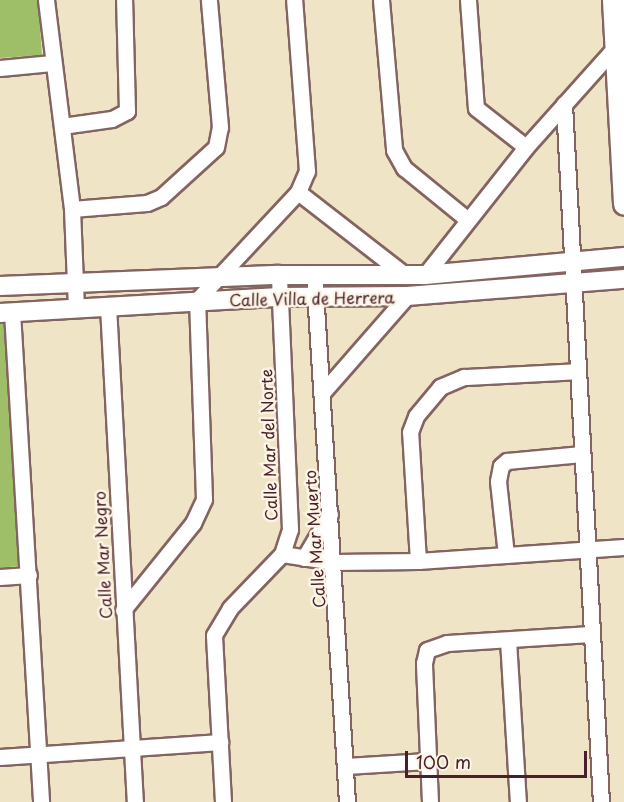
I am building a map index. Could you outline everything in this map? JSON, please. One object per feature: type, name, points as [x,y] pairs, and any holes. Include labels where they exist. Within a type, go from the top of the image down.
[{"type":"main road","points":[[613,0],[619,42],[624,204]]},
{"type":"street","points":[[46,0],[52,63],[72,209],[76,308]]},
{"type":"street","points":[[62,126],[112,119],[127,111],[124,0]]},
{"type":"street","points":[[72,209],[147,203],[161,197],[216,147],[220,127],[209,0]]},
{"type":"street","points":[[123,610],[197,517],[204,499],[197,300],[298,192],[307,171],[308,157],[294,0]]},
{"type":"street","points":[[381,0],[393,150],[404,168],[468,220]]},
{"type":"street","points":[[468,0],[476,108],[526,147]]},
{"type":"street","points":[[425,275],[526,147],[619,42]]},
{"type":"street","points":[[0,68],[52,63]]},
{"type":"street","points":[[564,104],[601,802]]},
{"type":"street","points":[[298,192],[405,275]]},
{"type":"street","name":"Calle Villa de Herrera","points":[[0,286],[75,285],[279,275],[425,275],[624,257]]},
{"type":"street","name":"Calle Mar del Norte","points":[[223,802],[214,635],[231,608],[282,554],[290,529],[279,275]]},
{"type":"street","name":"Calle Mar Muerto","points":[[314,275],[334,562],[347,802]]},
{"type":"street","name":"Calle Villa de Herrera","points":[[6,313],[197,300],[407,296],[624,279]]},
{"type":"street","points":[[323,392],[407,296]]},
{"type":"street","name":"Calle Mar Negro","points":[[108,306],[135,802]]},
{"type":"street","points":[[6,313],[29,574],[41,802]]},
{"type":"street","points":[[418,561],[410,432],[416,416],[440,387],[464,377],[578,371]]},
{"type":"street","points":[[506,555],[498,481],[501,466],[507,461],[582,454]]},
{"type":"street","points":[[304,558],[330,514]]},
{"type":"street","points":[[282,554],[334,562],[418,561],[624,547]]},
{"type":"street","points":[[0,577],[29,574]]},
{"type":"street","points":[[430,802],[424,663],[427,650],[447,643],[591,634]]},
{"type":"street","points":[[508,640],[518,802]]},
{"type":"street","points":[[0,757],[220,742]]},
{"type":"street","points":[[346,766],[427,761]]},
{"type":"green space","points":[[0,0],[38,0],[42,55],[0,58]]},
{"type":"green space","points":[[5,316],[19,566],[0,568],[0,317]]}]
